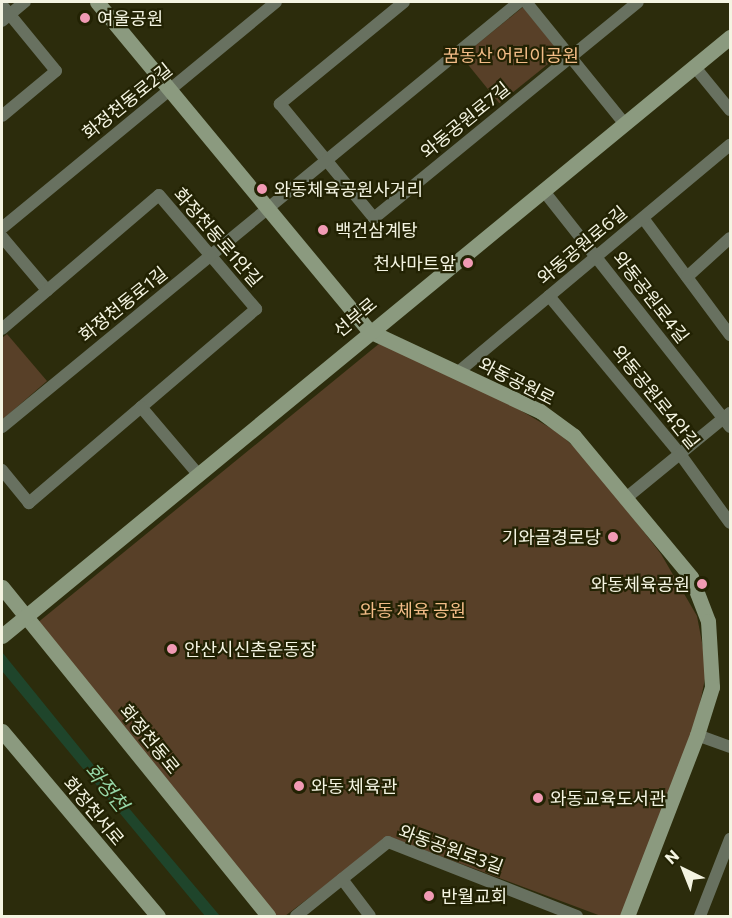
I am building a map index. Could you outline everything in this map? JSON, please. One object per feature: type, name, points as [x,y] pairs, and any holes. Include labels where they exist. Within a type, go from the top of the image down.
[{"type":"street","points":[[2,116],[56,71],[4,13],[25,2]]},
{"type":"street","name":"와동공원로","points":[[97,2],[369,331],[540,411],[574,436],[691,577],[708,621],[712,687],[697,735],[627,916]]},
{"type":"street","name":"화정천동로2길","points":[[2,228],[274,2]]},
{"type":"street","points":[[326,160],[280,104],[404,2]]},
{"type":"street","points":[[268,208],[519,2]]},
{"type":"street","points":[[526,2],[624,123]]},
{"type":"street","name":"와동공원로7길","points":[[326,160],[374,218],[638,2]]},
{"type":"street","name":"선부로","points":[[5,634],[369,331],[730,36]]},
{"type":"street","points":[[694,66],[730,110]]},
{"type":"street","name":"와동공원로6길","points":[[457,373],[730,145]]},
{"type":"street","name":"와동공원로4길","points":[[543,190],[728,419]]},
{"type":"street","name":"화정천동로1안길","points":[[2,329],[159,195],[256,309],[29,502],[2,470]]},
{"type":"street","name":"화정천동로1길","points":[[2,427],[268,208]]},
{"type":"street","points":[[643,218],[730,335]]},
{"type":"street","points":[[2,237],[47,290]]},
{"type":"street","points":[[687,277],[730,238]]},
{"type":"street","name":"와동공원로4안길","points":[[549,296],[680,454],[730,523]]},
{"type":"street","points":[[141,407],[198,474]]},
{"type":"street","points":[[626,498],[728,419]]},
{"type":"street","name":"화정천동로","points":[[2,587],[268,916]]},
{"type":"street","name":"화정천서로","points":[[2,731],[158,916]]},
{"type":"street","points":[[697,735],[730,747]]},
{"type":"street","points":[[700,916],[730,839]]},
{"type":"street","name":"와동공원로3길","points":[[296,916],[388,842],[577,916]]},
{"type":"street","points":[[342,879],[373,915]]},
{"type":"street","points":[[538,916],[543,903]]},
{"type":"green space","name":"꿈동산 어린이공원","points":[[523,7],[561,54],[499,103],[462,57]]},
{"type":"green space","points":[[7,334],[47,381],[2,420],[2,338]]},
{"type":"green space","name":"와동 체육 공원","points":[[391,334],[559,433],[590,462],[661,554],[697,616],[707,669],[698,713],[626,916],[601,916],[389,837],[285,916],[273,916],[36,624]]},
{"type":"water","name":"화정천","points":[[2,652],[220,916],[205,916],[2,671]]},
{"type":"place","name":"여울공원","points":[[85,18]]},
{"type":"place","name":"와동체육공원사거리","points":[[262,189]]},
{"type":"place","name":"백건삼계탕","points":[[323,230]]},
{"type":"place","name":"천사마트앞","points":[[468,263]]},
{"type":"place","name":"기와골경로당","points":[[613,537]]},
{"type":"place","name":"와동체육공원","points":[[702,584]]},
{"type":"place","name":"안산시신촌운동장","points":[[172,649]]},
{"type":"place","name":"와동 체육관","points":[[299,786]]},
{"type":"place","name":"와동교육도서관","points":[[538,798]]},
{"type":"place","name":"반월교회","points":[[429,896]]}]
